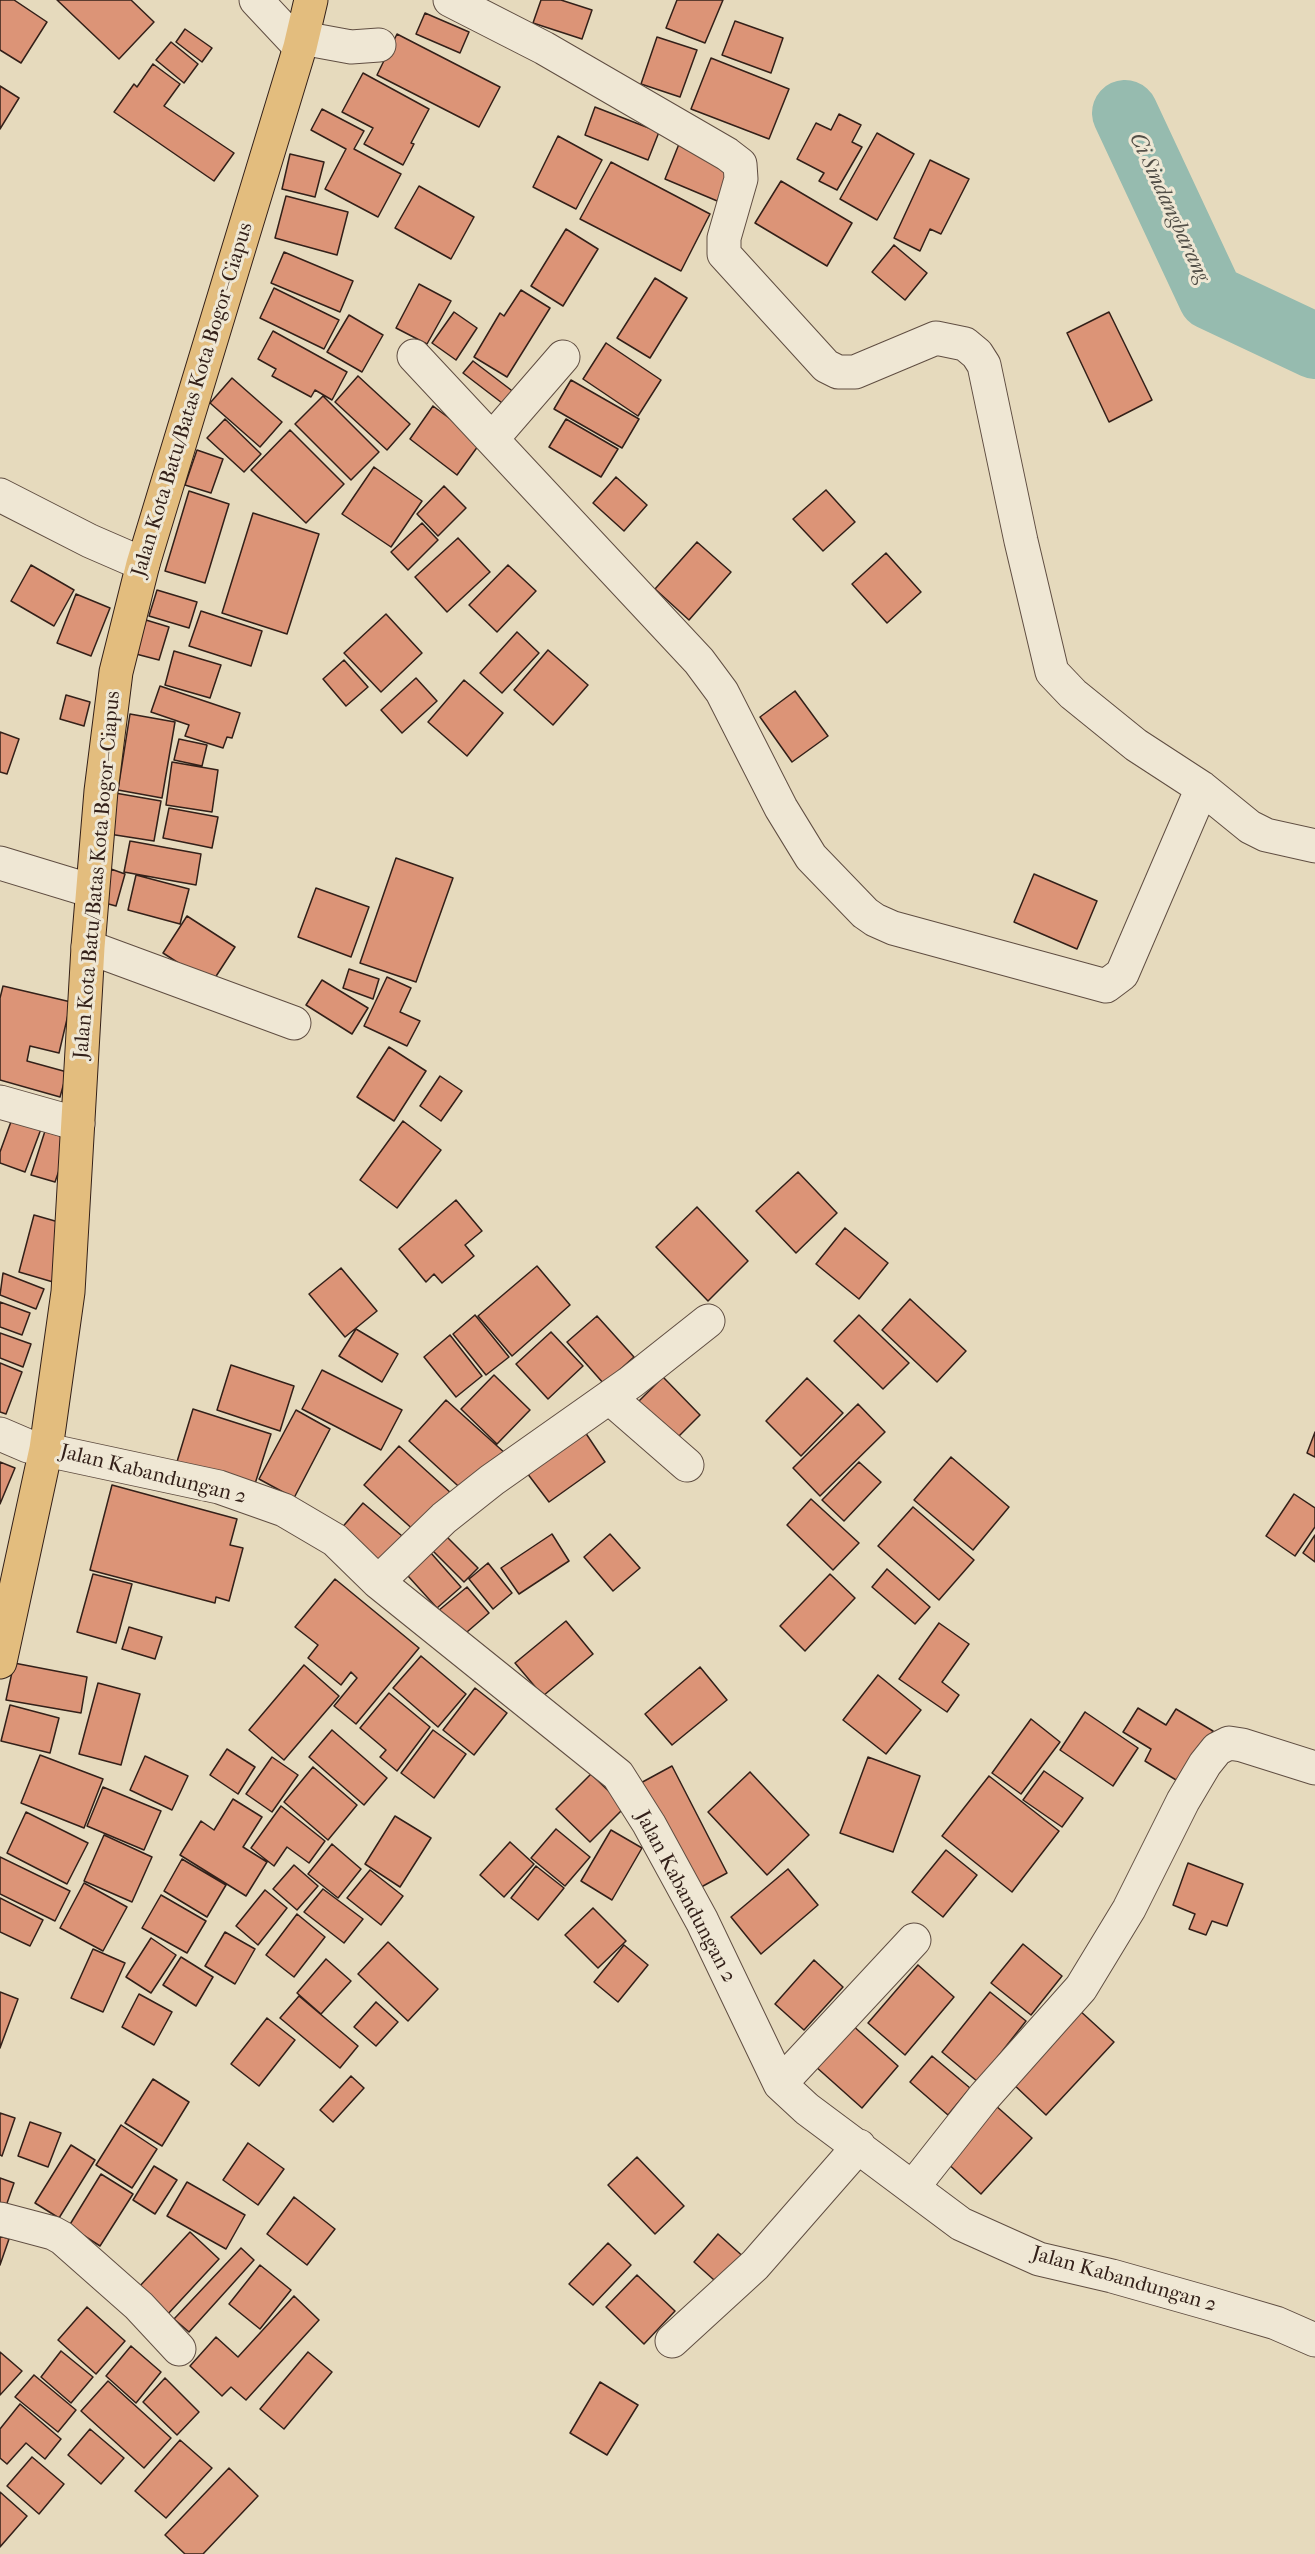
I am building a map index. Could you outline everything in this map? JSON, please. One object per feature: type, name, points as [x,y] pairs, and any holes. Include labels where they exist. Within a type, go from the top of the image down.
[{"type":"main road","name":"Jalan Kota Batu/Batas Kota Bogor–Ciapus","points":[[0,1662],[46,1449],[68,1292],[88,946],[101,791],[116,672],[143,564],[301,43],[311,0]]},
{"type":"street","points":[[256,0],[301,43],[351,47],[379,45]]},
{"type":"street","points":[[450,0],[544,48],[727,154],[740,165],[741,179],[724,238],[724,254],[826,366],[838,372],[855,372],[936,338],[965,344],[977,354],[984,365],[1052,672],[1073,694],[1137,745],[1202,788],[1250,827],[1266,835],[1315,846]]},
{"type":"street","points":[[414,356],[699,661],[722,692],[781,808],[810,857],[865,913],[875,920],[893,928],[1106,986],[1115,982],[1122,974],[1202,788]]},
{"type":"street","points":[[492,439],[563,357]]},
{"type":"street","points":[[0,495],[90,541],[143,564]]},
{"type":"street","points":[[0,863],[93,891]]},
{"type":"street","points":[[88,946],[294,1023]]},
{"type":"street","points":[[0,1102],[78,1124]]},
{"type":"street","points":[[378,1582],[444,1518],[492,1480],[610,1398],[708,1321]]},
{"type":"street","points":[[610,1398],[687,1466]]},
{"type":"street","name":"Jalan Kabandungan 2","points":[[0,1434],[28,1446],[219,1487],[284,1510],[335,1540],[378,1582],[618,1775],[649,1824],[702,1921],[780,2084],[807,2109],[961,2224],[1039,2259],[1112,2276],[1211,2304],[1276,2324],[1315,2340]]},
{"type":"street","points":[[913,2187],[984,2097],[1081,1988],[1129,1909],[1183,1801],[1205,1764],[1217,1749],[1229,1743],[1242,1745],[1315,1768]]},
{"type":"street","points":[[780,2084],[914,1940]]},
{"type":"street","points":[[672,2341],[755,2265],[859,2146]]},
{"type":"street","points":[[0,2219],[53,2233],[62,2238],[139,2306],[179,2349]]},
{"type":"building","points":[[0,0],[14,0],[47,22],[21,63],[0,50]]},
{"type":"building","points":[[57,0],[131,0],[154,22],[119,59]]},
{"type":"building","points":[[541,0],[561,0],[592,10],[582,39],[533,23]]},
{"type":"building","points":[[677,0],[723,0],[705,43],[666,28]]},
{"type":"building","points":[[425,13],[469,32],[460,53],[416,34]]},
{"type":"building","points":[[735,21],[783,38],[771,73],[722,55]]},
{"type":"building","points":[[185,29],[212,48],[202,62],[176,42]]},
{"type":"building","points":[[397,34],[500,87],[479,127],[377,75]]},
{"type":"building","points":[[657,37],[697,50],[680,97],[641,84]]},
{"type":"building","points":[[171,42],[198,64],[184,83],[156,60]]},
{"type":"building","points":[[711,58],[789,89],[769,139],[691,109]]},
{"type":"building","points":[[153,64],[180,84],[164,106],[234,153],[214,181],[114,112],[134,84],[137,87]]},
{"type":"building","points":[[363,73],[429,109],[411,143],[414,144],[403,165],[364,144],[373,128],[342,112]]},
{"type":"building","points":[[0,86],[19,98],[0,129]]},
{"type":"building","points":[[595,107],[659,132],[648,160],[585,135]]},
{"type":"building","points":[[322,109],[364,131],[354,149],[401,174],[378,217],[325,189],[346,149],[311,130]]},
{"type":"building","points":[[839,114],[861,125],[852,142],[862,147],[837,190],[819,181],[824,173],[797,159],[816,123],[831,130]]},
{"type":"building","points":[[877,133],[914,154],[877,220],[840,199]]},
{"type":"building","points":[[558,136],[602,160],[576,209],[533,187]]},
{"type":"building","points":[[679,144],[737,167],[722,203],[665,179]]},
{"type":"building","points":[[290,154],[324,162],[315,197],[282,189]]},
{"type":"building","points":[[930,160],[969,179],[941,234],[930,229],[920,251],[894,238]]},
{"type":"building","points":[[611,162],[710,214],[681,271],[580,219]]},
{"type":"building","points":[[781,181],[852,223],[827,266],[755,223]]},
{"type":"building","points":[[419,186],[474,217],[451,259],[395,228]]},
{"type":"building","points":[[286,196],[348,212],[337,255],[275,238]]},
{"type":"building","points":[[566,229],[598,249],[563,306],[531,286]]},
{"type":"building","points":[[894,245],[927,273],[905,300],[872,272]]},
{"type":"building","points":[[284,252],[353,281],[340,312],[271,283]]},
{"type":"building","points":[[655,278],[687,298],[650,358],[617,338]]},
{"type":"building","points":[[419,284],[451,301],[427,344],[396,328]]},
{"type":"building","points":[[274,288],[339,320],[324,349],[260,318]]},
{"type":"building","points":[[521,290],[550,308],[507,377],[474,357],[500,313],[504,316]]},
{"type":"building","points":[[454,312],[477,328],[456,360],[432,343]]},
{"type":"building","points":[[1109,312],[1152,400],[1109,422],[1067,333]]},
{"type":"building","points":[[349,315],[383,335],[362,372],[327,352]]},
{"type":"building","points":[[273,331],[347,372],[332,400],[315,390],[311,397],[272,376],[276,369],[258,359]]},
{"type":"building","points":[[606,343],[661,380],[638,416],[583,379]]},
{"type":"building","points":[[473,361],[515,393],[506,406],[463,373]]},
{"type":"building","points":[[358,376],[410,424],[387,450],[335,402]]},
{"type":"building","points":[[232,378],[282,422],[260,447],[210,403]]},
{"type":"building","points":[[571,380],[639,419],[622,448],[554,409]]},
{"type":"building","points":[[323,396],[379,452],[351,480],[295,424]]},
{"type":"building","points":[[433,406],[481,442],[457,475],[410,439]]},
{"type":"building","points":[[225,419],[261,454],[244,472],[207,438]]},
{"type":"building","points":[[566,419],[618,449],[601,477],[549,447]]},
{"type":"building","points":[[290,430],[344,484],[306,523],[251,470]]},
{"type":"building","points":[[197,450],[223,459],[211,493],[185,485]]},
{"type":"building","points":[[374,467],[422,501],[391,547],[342,514]]},
{"type":"building","points":[[616,477],[647,505],[624,531],[593,503]]},
{"type":"building","points":[[444,486],[466,508],[438,536],[417,514]]},
{"type":"building","points":[[826,490],[855,522],[823,551],[793,519]]},
{"type":"building","points":[[189,491],[229,504],[205,583],[165,571]]},
{"type":"building","points":[[253,513],[319,534],[287,634],[222,613]]},
{"type":"building","points":[[422,523],[438,540],[408,570],[391,552]]},
{"type":"building","points":[[458,538],[490,572],[447,612],[415,577]]},
{"type":"building","points":[[697,542],[731,572],[689,620],[655,589]]},
{"type":"building","points":[[886,553],[921,592],[887,623],[852,584]]},
{"type":"building","points":[[31,565],[74,590],[54,626],[11,601]]},
{"type":"building","points":[[508,565],[536,591],[497,632],[469,605]]},
{"type":"building","points":[[157,590],[197,602],[189,628],[149,616]]},
{"type":"building","points":[[76,594],[110,608],[91,656],[57,643]]},
{"type":"building","points":[[201,611],[262,631],[251,666],[189,646]]},
{"type":"building","points":[[386,614],[422,653],[381,692],[344,653]]},
{"type":"building","points":[[146,620],[169,627],[159,660],[136,654]]},
{"type":"building","points":[[517,632],[539,653],[502,693],[480,673]]},
{"type":"building","points":[[548,650],[588,685],[553,725],[514,690]]},
{"type":"building","points":[[174,651],[221,665],[210,698],[165,685]]},
{"type":"building","points":[[344,660],[368,687],[346,706],[323,679]]},
{"type":"building","points":[[416,678],[437,701],[402,733],[381,710]]},
{"type":"building","points":[[464,680],[503,713],[467,756],[428,722]]},
{"type":"building","points":[[160,686],[240,713],[232,738],[227,737],[223,748],[185,736],[189,725],[151,712]]},
{"type":"building","points":[[795,691],[828,736],[792,762],[760,717]]},
{"type":"building","points":[[66,695],[90,702],[84,726],[60,719]]},
{"type":"building","points":[[130,714],[175,722],[162,798],[118,790]]},
{"type":"building","points":[[0,732],[19,739],[7,774],[0,772]]},
{"type":"building","points":[[179,739],[207,745],[202,766],[174,760]]},
{"type":"building","points":[[172,762],[218,770],[212,812],[166,805]]},
{"type":"building","points":[[115,793],[161,801],[154,841],[109,834]]},
{"type":"building","points":[[169,808],[218,817],[212,848],[163,838]]},
{"type":"building","points":[[130,841],[201,854],[196,885],[124,872]]},
{"type":"building","points":[[396,858],[453,878],[416,982],[360,963]]},
{"type":"building","points":[[111,869],[125,874],[116,906],[101,902]]},
{"type":"building","points":[[1034,874],[1097,901],[1077,949],[1014,922]]},
{"type":"building","points":[[136,875],[189,889],[180,924],[128,910]]},
{"type":"building","points":[[316,888],[369,907],[351,957],[298,937]]},
{"type":"building","points":[[187,916],[235,947],[211,984],[163,953]]},
{"type":"building","points":[[349,969],[379,979],[373,999],[343,988]]},
{"type":"building","points":[[387,977],[411,988],[400,1012],[420,1021],[407,1046],[364,1026]]},
{"type":"building","points":[[322,980],[368,1008],[352,1034],[306,1005]]},
{"type":"building","points":[[3,986],[71,1002],[59,1053],[30,1046],[27,1061],[67,1072],[60,1097],[0,1080],[0,998]]},
{"type":"building","points":[[389,1047],[426,1071],[394,1121],[357,1097]]},
{"type":"building","points":[[440,1076],[462,1091],[441,1121],[420,1106]]},
{"type":"building","points":[[12,1119],[41,1129],[25,1172],[0,1163],[0,1152]]},
{"type":"building","points":[[403,1121],[441,1150],[397,1208],[360,1180]]},
{"type":"building","points":[[45,1131],[70,1139],[55,1182],[31,1175]]},
{"type":"building","points":[[798,1172],[837,1213],[796,1253],[756,1211]]},
{"type":"building","points":[[456,1200],[482,1231],[465,1245],[474,1256],[442,1283],[434,1274],[426,1282],[399,1249]]},
{"type":"building","points":[[697,1207],[748,1261],[708,1301],[656,1247]]},
{"type":"building","points":[[34,1215],[69,1225],[53,1282],[19,1272]]},
{"type":"building","points":[[845,1228],[888,1263],[859,1299],[816,1264]]},
{"type":"building","points":[[537,1266],[570,1305],[512,1356],[478,1316]]},
{"type":"building","points":[[341,1268],[377,1311],[345,1337],[309,1294]]},
{"type":"building","points":[[3,1273],[44,1289],[36,1309],[0,1295]]},
{"type":"building","points":[[910,1299],[966,1351],[937,1382],[882,1330]]},
{"type":"building","points":[[0,1302],[30,1313],[22,1335],[0,1327]]},
{"type":"building","points":[[475,1315],[509,1357],[486,1375],[453,1334]]},
{"type":"building","points":[[859,1315],[909,1363],[883,1389],[834,1341]]},
{"type":"building","points":[[597,1316],[634,1357],[604,1384],[567,1342]]},
{"type":"building","points":[[356,1329],[398,1354],[382,1382],[339,1356]]},
{"type":"building","points":[[551,1332],[583,1366],[548,1399],[516,1364]]},
{"type":"building","points":[[0,1333],[31,1344],[23,1367],[0,1358]]},
{"type":"building","points":[[450,1335],[482,1376],[456,1397],[424,1357]]},
{"type":"building","points":[[0,1363],[22,1372],[6,1414],[0,1412]]},
{"type":"building","points":[[231,1365],[294,1386],[280,1431],[217,1410]]},
{"type":"building","points":[[322,1370],[402,1410],[381,1450],[302,1409]]},
{"type":"building","points":[[494,1375],[530,1410],[497,1444],[461,1409]]},
{"type":"building","points":[[663,1377],[700,1415],[673,1442],[636,1404]]},
{"type":"building","points":[[807,1378],[843,1413],[801,1456],[766,1421]]},
{"type":"building","points":[[446,1400],[506,1454],[468,1495],[409,1441]]},
{"type":"building","points":[[858,1404],[885,1432],[820,1496],[793,1468]]},
{"type":"building","points":[[193,1409],[271,1434],[253,1490],[176,1465]]},
{"type":"building","points":[[296,1410],[330,1429],[294,1498],[259,1479]]},
{"type":"building","points":[[585,1432],[605,1462],[549,1502],[527,1473]]},
{"type":"building","points":[[1315,1432],[1315,1457],[1307,1453]]},
{"type":"building","points":[[399,1446],[452,1494],[417,1533],[364,1485]]},
{"type":"building","points":[[951,1457],[1009,1507],[973,1550],[914,1500]]},
{"type":"building","points":[[0,1462],[15,1468],[0,1504]]},
{"type":"building","points":[[859,1462],[881,1482],[844,1521],[822,1500]]},
{"type":"building","points":[[112,1485],[237,1519],[230,1545],[243,1548],[229,1601],[216,1597],[215,1603],[90,1570]]},
{"type":"building","points":[[1294,1494],[1315,1508],[1315,1527],[1295,1556],[1266,1536]]},
{"type":"building","points":[[811,1499],[859,1543],[833,1570],[787,1525]]},
{"type":"building","points":[[363,1503],[408,1541],[379,1576],[334,1537]]},
{"type":"building","points":[[913,1507],[974,1560],[939,1600],[878,1546]]},
{"type":"building","points":[[438,1528],[478,1568],[464,1582],[424,1542]]},
{"type":"building","points":[[552,1534],[569,1561],[519,1594],[501,1568]]},
{"type":"building","points":[[610,1534],[640,1568],[613,1591],[584,1557]]},
{"type":"building","points":[[1315,1535],[1315,1562],[1303,1553]]},
{"type":"building","points":[[423,1544],[461,1587],[437,1608],[399,1566]]},
{"type":"building","points":[[488,1563],[512,1593],[493,1609],[469,1579]]},
{"type":"building","points":[[887,1569],[930,1607],[915,1624],[872,1587]]},
{"type":"building","points":[[93,1574],[132,1584],[116,1643],[77,1632]]},
{"type":"building","points":[[830,1574],[855,1598],[805,1651],[780,1626]]},
{"type":"building","points":[[335,1579],[419,1648],[356,1724],[334,1706],[357,1678],[351,1672],[341,1685],[308,1658],[318,1645],[295,1627]]},
{"type":"building","points":[[467,1587],[489,1613],[460,1638],[438,1611]]},
{"type":"building","points":[[566,1621],[593,1654],[543,1696],[515,1663]]},
{"type":"building","points":[[939,1623],[969,1644],[942,1682],[959,1695],[947,1712],[899,1679]]},
{"type":"building","points":[[129,1627],[162,1637],[155,1659],[122,1649]]},
{"type":"building","points":[[421,1656],[466,1694],[438,1727],[393,1688]]},
{"type":"building","points":[[14,1663],[87,1677],[81,1713],[6,1700]]},
{"type":"building","points":[[304,1665],[339,1696],[284,1760],[249,1730]]},
{"type":"building","points":[[700,1667],[727,1700],[672,1745],[645,1714]]},
{"type":"building","points":[[878,1675],[921,1710],[886,1754],[843,1720]]},
{"type":"building","points":[[98,1683],[140,1694],[121,1765],[79,1754]]},
{"type":"building","points":[[475,1688],[507,1713],[474,1755],[443,1730]]},
{"type":"building","points":[[389,1693],[430,1727],[397,1771],[380,1757],[386,1750],[360,1728]]},
{"type":"building","points":[[10,1705],[59,1718],[50,1753],[1,1741]]},
{"type":"building","points":[[1138,1708],[1166,1725],[1176,1709],[1213,1731],[1181,1783],[1145,1761],[1151,1749],[1123,1732]]},
{"type":"building","points":[[1085,1712],[1138,1748],[1113,1786],[1060,1750]]},
{"type":"building","points":[[1031,1719],[1060,1742],[1021,1794],[992,1773]]},
{"type":"building","points":[[332,1730],[387,1778],[364,1805],[309,1757]]},
{"type":"building","points":[[433,1730],[466,1754],[434,1798],[401,1773]]},
{"type":"building","points":[[227,1749],[255,1767],[238,1794],[210,1775]]},
{"type":"building","points":[[40,1755],[103,1779],[84,1828],[21,1803]]},
{"type":"building","points":[[145,1756],[188,1776],[172,1810],[130,1790]]},
{"type":"building","points":[[272,1757],[298,1775],[272,1812],[246,1794]]},
{"type":"building","points":[[868,1757],[920,1776],[893,1852],[840,1833]]},
{"type":"building","points":[[672,1766],[727,1873],[692,1892],[637,1785]]},
{"type":"building","points":[[313,1767],[357,1805],[328,1840],[284,1802]]},
{"type":"building","points":[[1044,1771],[1083,1798],[1062,1827],[1023,1800]]},
{"type":"building","points":[[750,1772],[809,1835],[767,1875],[708,1812]]},
{"type":"building","points":[[591,1774],[625,1807],[590,1842],[556,1809]]},
{"type":"building","points":[[989,1776],[1059,1831],[1012,1892],[942,1836]]},
{"type":"building","points":[[103,1787],[161,1811],[144,1850],[87,1826]]},
{"type":"building","points":[[233,1799],[262,1817],[243,1847],[267,1862],[246,1896],[180,1855],[201,1821],[214,1830]]},
{"type":"building","points":[[281,1806],[325,1841],[309,1863],[287,1847],[274,1866],[251,1848]]},
{"type":"building","points":[[26,1812],[88,1843],[67,1884],[7,1853]]},
{"type":"building","points":[[395,1816],[431,1838],[400,1887],[365,1864]]},
{"type":"building","points":[[556,1829],[590,1857],[565,1886],[531,1858]]},
{"type":"building","points":[[611,1830],[642,1848],[612,1900],[581,1881]]},
{"type":"building","points":[[104,1835],[152,1857],[132,1902],[84,1881]]},
{"type":"building","points":[[510,1842],[534,1864],[504,1897],[480,1875]]},
{"type":"building","points":[[332,1844],[361,1869],[338,1898],[308,1874]]},
{"type":"building","points":[[946,1850],[977,1875],[943,1917],[912,1892]]},
{"type":"building","points":[[0,1857],[70,1891],[55,1921],[0,1894]]},
{"type":"building","points":[[182,1859],[226,1885],[207,1917],[164,1891]]},
{"type":"building","points":[[1188,1863],[1243,1884],[1227,1926],[1212,1921],[1206,1935],[1189,1929],[1195,1914],[1173,1905]]},
{"type":"building","points":[[294,1865],[318,1886],[297,1910],[273,1889]]},
{"type":"building","points":[[536,1866],[564,1888],[538,1920],[511,1898]]},
{"type":"building","points":[[788,1869],[818,1905],[761,1954],[731,1917]]},
{"type":"building","points":[[370,1870],[403,1896],[381,1925],[347,1898]]},
{"type":"building","points":[[84,1883],[127,1907],[103,1951],[60,1928]]},
{"type":"building","points":[[323,1889],[363,1919],[344,1943],[304,1912]]},
{"type":"building","points":[[265,1890],[287,1908],[258,1945],[236,1926]]},
{"type":"building","points":[[161,1895],[206,1921],[187,1953],[142,1928]]},
{"type":"building","points":[[0,1898],[43,1920],[30,1946],[0,1932]]},
{"type":"building","points":[[593,1908],[626,1941],[598,1968],[565,1935]]},
{"type":"building","points":[[297,1914],[325,1937],[294,1977],[266,1955]]},
{"type":"building","points":[[225,1932],[255,1949],[235,1984],[205,1966]]},
{"type":"building","points":[[151,1938],[176,1955],[151,1993],[126,1977]]},
{"type":"building","points":[[388,1942],[438,1989],[408,2021],[358,1974]]},
{"type":"building","points":[[1023,1944],[1062,1976],[1031,2015],[991,1983]]},
{"type":"building","points":[[624,1945],[648,1965],[618,2002],[594,1982]]},
{"type":"building","points":[[93,1949],[125,1963],[103,2012],[71,1998]]},
{"type":"building","points":[[181,1957],[213,1977],[196,2006],[163,1985]]},
{"type":"building","points":[[326,1959],[351,1981],[321,2014],[297,1993]]},
{"type":"building","points":[[814,1960],[843,1987],[804,2030],[775,2004]]},
{"type":"building","points":[[918,1965],[954,1997],[905,2055],[868,2023]]},
{"type":"building","points":[[0,1992],[18,1999],[0,2048]]},
{"type":"building","points":[[990,1992],[1026,2021],[978,2082],[942,2052]]},
{"type":"building","points":[[139,1994],[172,2012],[154,2045],[122,2027]]},
{"type":"building","points":[[299,1996],[358,2046],[340,2068],[280,2018]]},
{"type":"building","points":[[376,2002],[398,2022],[376,2046],[354,2027]]},
{"type":"building","points":[[1078,2009],[1114,2042],[1046,2115],[1011,2082]]},
{"type":"building","points":[[267,2018],[295,2040],[259,2086],[231,2064]]},
{"type":"building","points":[[851,2024],[898,2066],[862,2108],[815,2066]]},
{"type":"building","points":[[932,2056],[970,2088],[948,2115],[910,2082]]},
{"type":"building","points":[[351,2076],[364,2088],[333,2122],[320,2110]]},
{"type":"building","points":[[153,2079],[189,2102],[162,2146],[125,2123]]},
{"type":"building","points":[[995,2105],[1032,2138],[981,2194],[945,2161]]},
{"type":"building","points":[[0,2113],[15,2118],[2,2156],[0,2155]]},
{"type":"building","points":[[30,2122],[61,2133],[48,2167],[18,2156]]},
{"type":"building","points":[[121,2125],[157,2149],[132,2188],[96,2165]]},
{"type":"building","points":[[248,2143],[284,2169],[258,2205],[223,2180]]},
{"type":"building","points":[[71,2145],[95,2160],[59,2218],[35,2203]]},
{"type":"building","points":[[637,2157],[684,2206],[655,2234],[608,2185]]},
{"type":"building","points":[[154,2166],[177,2180],[155,2214],[133,2200]]},
{"type":"building","points":[[101,2174],[133,2194],[100,2246],[69,2226]]},
{"type":"building","points":[[0,2178],[14,2183],[5,2209],[0,2207]]},
{"type":"building","points":[[187,2182],[245,2215],[226,2249],[167,2216]]},
{"type":"building","points":[[294,2197],[335,2229],[307,2265],[267,2234]]},
{"type":"building","points":[[190,2232],[219,2259],[167,2315],[138,2288]]},
{"type":"building","points":[[718,2234],[747,2260],[723,2288],[694,2262]]},
{"type":"building","points":[[0,2236],[9,2239],[0,2265]]},
{"type":"building","points":[[608,2243],[631,2265],[593,2305],[569,2284]]},
{"type":"building","points":[[241,2248],[254,2260],[189,2332],[174,2319]]},
{"type":"building","points":[[260,2265],[291,2290],[260,2329],[229,2304]]},
{"type":"building","points":[[637,2275],[675,2311],[644,2344],[606,2307]]},
{"type":"building","points":[[294,2296],[319,2320],[246,2400],[231,2387],[222,2396],[190,2366],[216,2337],[238,2357]]},
{"type":"building","points":[[87,2307],[125,2341],[96,2374],[58,2340]]},
{"type":"building","points":[[131,2346],[161,2372],[136,2403],[106,2376]]},
{"type":"building","points":[[61,2351],[93,2377],[71,2403],[41,2377]]},
{"type":"building","points":[[0,2352],[22,2371],[0,2395]]},
{"type":"building","points":[[308,2352],[332,2372],[284,2429],[260,2409]]},
{"type":"building","points":[[34,2375],[76,2410],[58,2432],[15,2397]]},
{"type":"building","points":[[165,2378],[199,2412],[177,2435],[143,2402]]},
{"type":"building","points":[[108,2381],[171,2438],[144,2468],[81,2411]]},
{"type":"building","points":[[600,2382],[638,2405],[607,2455],[570,2433]]},
{"type":"building","points":[[20,2404],[61,2439],[45,2459],[26,2443],[7,2464],[0,2458],[0,2429]]},
{"type":"building","points":[[90,2429],[124,2458],[101,2484],[68,2455]]},
{"type":"building","points":[[180,2440],[212,2468],[166,2518],[135,2491]]},
{"type":"building","points":[[32,2457],[64,2484],[39,2514],[7,2486]]},
{"type":"building","points":[[229,2468],[258,2496],[203,2554],[185,2554],[165,2535]]},
{"type":"building","points":[[0,2492],[27,2516],[0,2547]]},
{"type":"waterway","name":"Ci Sindangbarang","points":[[1125,113],[1211,297],[1315,346]]}]
